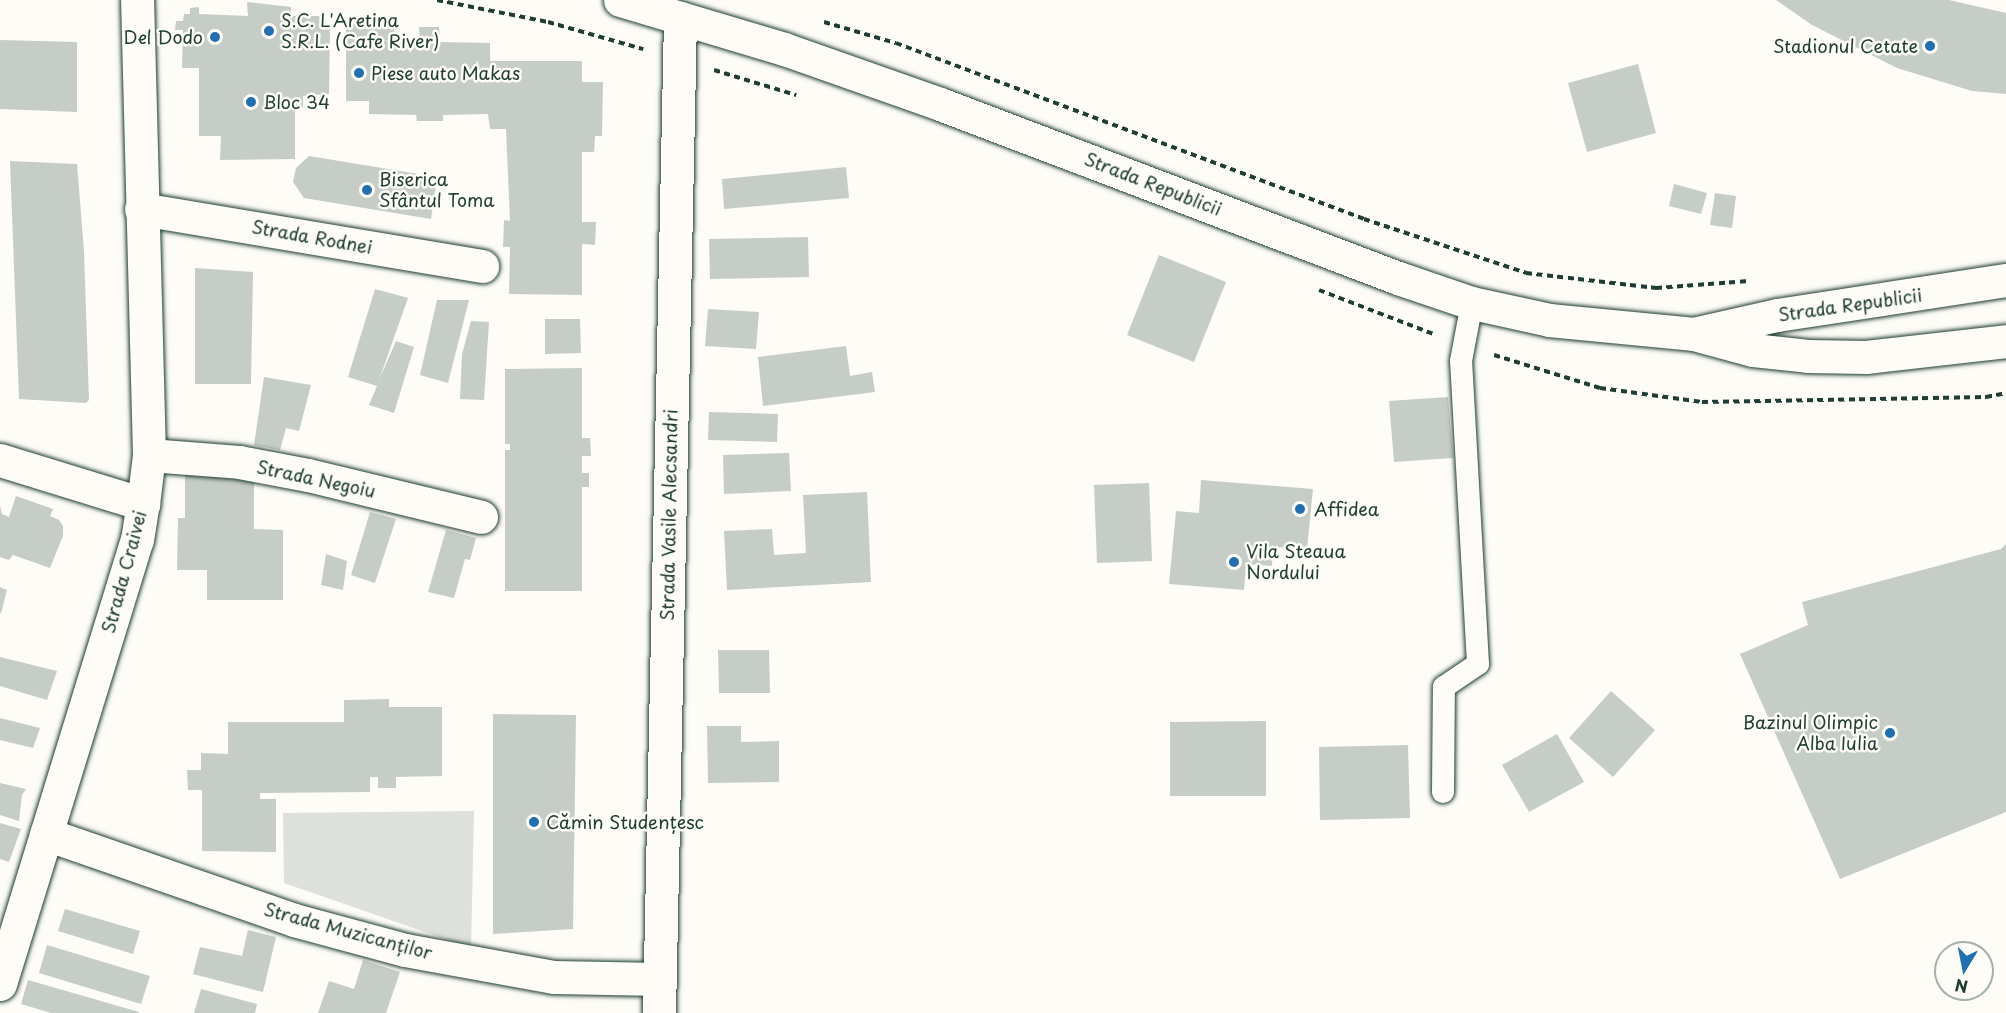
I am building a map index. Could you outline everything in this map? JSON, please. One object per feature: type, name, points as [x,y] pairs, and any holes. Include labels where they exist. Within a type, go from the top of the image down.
[{"type":"street","name":"Strada Craivei","points":[[0,984],[5,949],[46,834],[137,540],[143,504],[148,455],[137,0]]},
{"type":"street","name":"Strada Republicii","points":[[620,0],[784,49],[940,104],[1398,278],[1472,303],[1549,320],[1694,334],[1753,350],[1808,356],[1866,357],[2006,341]]},
{"type":"street","name":"Strada Vasile Alecsandri","points":[[659,1013],[680,18]]},
{"type":"street","name":"Strada Rodnei","points":[[141,208],[482,266]]},
{"type":"street","name":"Strada Republicii","points":[[1694,334],[1777,315],[2006,280]]},
{"type":"street","name":"Strada Negoiu","points":[[148,455],[239,462],[481,518]]},
{"type":"street","points":[[0,460],[143,504]]},
{"type":"street","name":"Strada Muzicanților","points":[[46,834],[294,920],[405,950],[554,977],[660,979]]},
{"type":"lane","points":[[1443,792],[1444,687],[1478,664],[1461,361],[1472,303]]},
{"type":"path","points":[[818,20],[896,43],[1364,219],[1526,273],[1656,288],[1751,281]]},
{"type":"shaded area","points":[[474,811],[471,948],[284,883],[283,813]]},
{"type":"building","name":"Stadionul Cetate","points":[[1776,0],[1949,0],[2006,13],[2006,94],[1972,91],[1897,68],[1812,25]]},
{"type":"building","name":"Bloc 34","points":[[247,2],[291,7],[291,16],[320,16],[330,26],[329,94],[303,96],[303,108],[295,108],[295,159],[220,160],[221,136],[199,136],[199,68],[182,68],[183,30],[175,30],[176,21],[183,21],[184,14],[190,14],[190,8],[199,7],[199,14],[248,16]]},
{"type":"building","points":[[346,22],[394,25],[394,31],[401,35],[401,42],[420,42],[419,27],[439,27],[440,42],[490,43],[490,61],[582,61],[582,82],[603,82],[602,136],[595,136],[594,152],[582,152],[582,222],[596,222],[595,245],[582,244],[582,295],[509,294],[510,247],[503,247],[504,220],[510,221],[506,129],[490,129],[488,114],[443,115],[443,121],[417,121],[416,115],[369,114],[369,101],[346,101]]},
{"type":"building","points":[[0,40],[77,42],[77,112],[0,109]]},
{"type":"building","points":[[1638,64],[1656,133],[1587,152],[1568,83]]},
{"type":"building","name":"Biserica Sfântul Toma","points":[[309,156],[437,177],[431,219],[304,198],[293,182],[296,168]]},
{"type":"building","points":[[10,161],[77,164],[84,251],[89,400],[86,403],[19,399]]},
{"type":"building","points":[[846,167],[849,198],[724,209],[722,179]]},
{"type":"building","points":[[1674,184],[1707,193],[1701,214],[1669,206]]},
{"type":"building","points":[[1715,193],[1736,196],[1732,228],[1710,225]]},
{"type":"building","points":[[808,237],[809,277],[710,279],[709,239]]},
{"type":"building","points":[[1159,255],[1226,282],[1194,362],[1127,335]]},
{"type":"building","points":[[195,268],[253,272],[251,384],[195,384]]},
{"type":"building","points":[[375,289],[408,298],[379,380],[396,341],[414,347],[394,413],[369,405],[377,386],[348,377]]},
{"type":"building","points":[[437,300],[469,300],[448,383],[420,375]]},
{"type":"building","points":[[708,309],[759,312],[756,349],[705,346]]},
{"type":"building","points":[[545,319],[580,319],[581,353],[545,354]]},
{"type":"building","points":[[471,321],[489,322],[484,400],[460,399],[462,354]]},
{"type":"building","points":[[846,346],[850,376],[872,372],[875,392],[763,406],[758,357]]},
{"type":"building","points":[[582,368],[582,438],[590,438],[591,456],[582,456],[582,473],[589,473],[589,487],[582,487],[582,591],[505,591],[505,450],[510,450],[510,444],[505,444],[505,369]]},
{"type":"building","points":[[264,377],[311,385],[299,431],[286,428],[280,450],[254,445]]},
{"type":"building","points":[[1448,397],[1453,458],[1394,462],[1389,401]]},
{"type":"building","points":[[709,412],[778,414],[777,442],[708,440]]},
{"type":"building","points":[[789,453],[791,491],[724,494],[723,455]]},
{"type":"building","points":[[185,472],[254,472],[254,529],[283,530],[283,600],[207,600],[207,570],[177,570],[178,518],[185,518]]},
{"type":"building","points":[[1201,480],[1313,489],[1307,549],[1273,547],[1272,566],[1246,564],[1244,590],[1169,584],[1176,511],[1199,513]]},
{"type":"building","points":[[1149,483],[1152,561],[1097,563],[1094,485]]},
{"type":"building","points":[[867,492],[871,582],[727,590],[724,531],[772,529],[774,555],[806,553],[803,495]]},
{"type":"building","points":[[16,496],[53,509],[50,516],[59,520],[63,526],[63,536],[50,568],[13,555],[9,560],[0,557],[0,506],[2,514],[9,517]]},
{"type":"building","points":[[370,512],[396,519],[375,583],[351,575]]},
{"type":"building","points":[[446,530],[476,538],[470,560],[465,559],[454,598],[428,592]]},
{"type":"building","name":"Bazinul Olimpic Alba Iulia","points":[[2006,544],[2006,812],[1840,879],[1740,654],[1808,625],[1802,602],[2001,549]]},
{"type":"building","points":[[326,554],[347,561],[343,590],[321,585]]},
{"type":"building","points":[[0,587],[7,590],[1,613],[0,613]]},
{"type":"building","points":[[718,650],[769,650],[770,693],[719,693]]},
{"type":"building","points":[[0,657],[57,671],[47,700],[0,686]]},
{"type":"building","points":[[1611,691],[1655,730],[1613,777],[1569,738]]},
{"type":"building","points":[[389,699],[389,707],[442,707],[442,776],[396,777],[396,788],[378,788],[378,777],[370,777],[370,792],[260,793],[260,799],[276,799],[276,852],[202,851],[202,790],[188,790],[187,770],[201,770],[201,753],[228,754],[228,722],[344,722],[344,700]]},
{"type":"building","name":"Cămin Studențesc","points":[[493,714],[576,715],[573,929],[493,934]]},
{"type":"building","points":[[0,718],[40,728],[33,748],[0,740]]},
{"type":"building","points":[[1266,721],[1266,796],[1170,796],[1170,722]]},
{"type":"building","points":[[707,726],[741,726],[741,742],[779,741],[779,782],[708,783]]},
{"type":"building","points":[[1557,734],[1584,782],[1529,812],[1502,765]]},
{"type":"building","points":[[1408,745],[1410,818],[1320,820],[1319,747]]},
{"type":"building","points":[[0,783],[26,789],[22,795],[19,821],[0,815]]},
{"type":"building","points":[[0,823],[21,829],[9,862],[0,859]]},
{"type":"building","points":[[65,909],[140,931],[133,954],[58,931]]},
{"type":"building","points":[[248,930],[276,937],[263,992],[193,974],[200,947],[242,956]]},
{"type":"building","points":[[47,945],[150,976],[141,1004],[39,973]]},
{"type":"building","points":[[363,960],[400,972],[386,1013],[318,1013],[329,981],[354,989]]},
{"type":"building","points":[[28,980],[139,1013],[51,1013],[21,1004]]},
{"type":"building","points":[[201,989],[257,1004],[255,1013],[194,1013]]},
{"type":"place","name":"S.C. L'Aretina S.R.L. (Cafe River)","points":[[269,31]]},
{"type":"place","name":"Del Dodo","points":[[215,37]]},
{"type":"place","name":"Stadionul Cetate","points":[[1930,46]]},
{"type":"place","name":"Piese auto Makas","points":[[359,73]]},
{"type":"place","name":"Bloc 34","points":[[251,102]]},
{"type":"place","name":"Biserica Sfântul Toma","points":[[367,190]]},
{"type":"place","name":"Affidea","points":[[1300,509]]},
{"type":"place","name":"Vila Steaua Nordului","points":[[1234,562]]},
{"type":"place","name":"Bazinul Olimpic Alba Iulia","points":[[1890,733]]},
{"type":"place","name":"Cămin Studențesc","points":[[534,822]]}]
